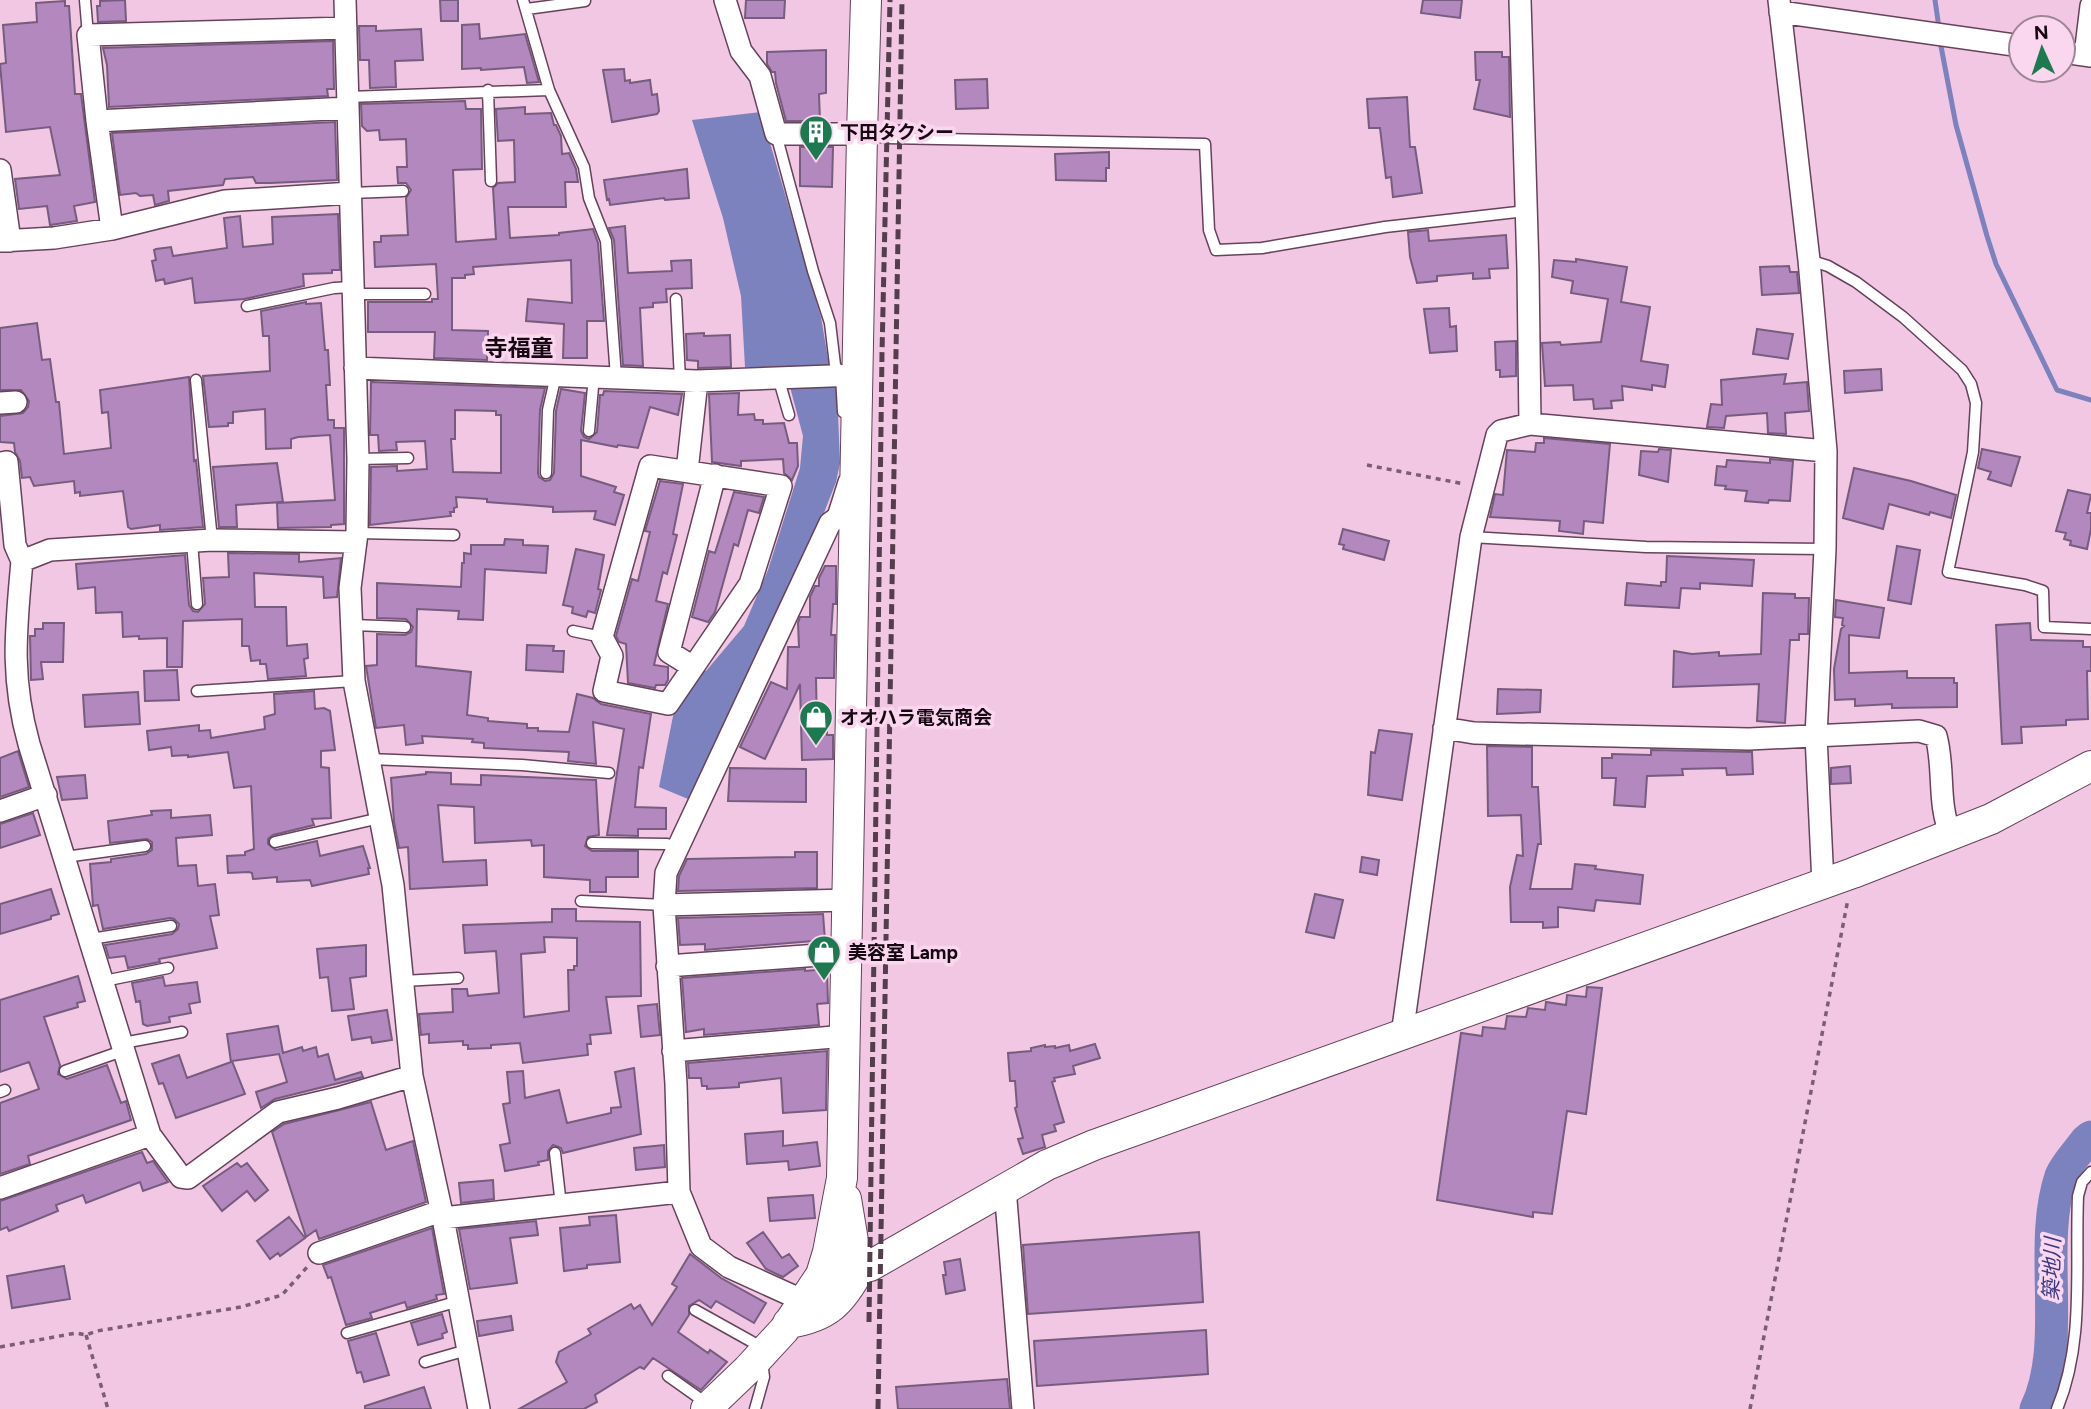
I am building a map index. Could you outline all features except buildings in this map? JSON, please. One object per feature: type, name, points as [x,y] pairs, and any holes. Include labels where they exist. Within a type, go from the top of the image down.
[{"type":"street","points":[[345,0],[358,459],[356,538],[350,588],[354,681],[393,885],[412,1076],[442,1214],[479,1409]]},
{"type":"street","points":[[725,0],[741,51],[761,76],[776,134],[862,134]]},
{"type":"street","points":[[708,1407],[763,1353],[821,1275],[842,1178],[856,509],[849,375],[866,0]]},
{"type":"street","points":[[1520,0],[1530,424]]},
{"type":"street","points":[[1822,884],[1816,736],[1825,550],[1826,451],[1810,260],[1779,6],[2007,44]]},
{"type":"street","points":[[2088,55],[2091,6]]},
{"type":"street","points":[[112,229],[88,35],[345,28]]},
{"type":"street","points":[[97,121],[348,102]]},
{"type":"street","points":[[0,170],[5,241],[54,238],[112,229],[225,201],[351,193]]},
{"type":"street","points":[[355,369],[688,380],[849,375]]},
{"type":"street","points":[[687,471],[688,380]]},
{"type":"street","points":[[1402,1035],[1471,537],[1497,435],[1501,431],[1530,424],[1826,451]]},
{"type":"street","points":[[0,463],[7,462],[15,545],[22,561],[7,646],[18,703],[150,1135],[181,1177],[188,1178],[278,1112],[412,1076]]},
{"type":"street","points":[[650,466],[687,471],[781,486],[750,584],[668,704],[604,691],[612,656],[602,638],[650,466]]},
{"type":"street","points":[[693,667],[669,652],[715,475]]},
{"type":"street","points":[[842,1178],[860,1268],[846,1295],[822,1314],[796,1312],[701,1246],[679,1192],[664,905],[666,873],[830,523],[847,511],[856,509]]},
{"type":"street","points":[[22,561],[50,550],[202,541],[356,538]]},
{"type":"street","points":[[1444,728],[1474,733],[1749,738],[1919,730],[1936,736],[1941,756],[1943,817],[1951,835]]},
{"type":"street","points":[[821,1275],[870,1266],[1047,1165],[1094,1145],[1853,873],[1991,819],[2091,766]]},
{"type":"street","points":[[0,811],[46,796]]},
{"type":"street","points":[[664,905],[847,900]]},
{"type":"street","points":[[667,966],[847,953]]},
{"type":"street","points":[[673,1051],[845,1036]]},
{"type":"street","points":[[0,1188],[150,1135]]},
{"type":"street","points":[[1005,1188],[1023,1409]]},
{"type":"street","points":[[319,1253],[442,1214],[679,1192]]},
{"type":"lane","points":[[85,0],[88,35]]},
{"type":"lane","points":[[585,1],[525,5],[549,90],[584,167],[589,198],[606,241],[616,377]]},
{"type":"lane","points":[[348,102],[488,90],[549,90]]},
{"type":"lane","points":[[488,90],[491,181]]},
{"type":"lane","points":[[776,134],[813,271],[826,308],[835,365],[849,375],[844,424]]},
{"type":"lane","points":[[862,134],[887,138],[1205,144],[1209,230],[1216,250],[1262,248],[1385,227],[1527,211]]},
{"type":"lane","points":[[351,193],[402,191]]},
{"type":"lane","points":[[1810,260],[1828,266],[1856,282],[1903,317],[1962,370],[1971,384],[1976,403],[1973,453],[1948,572],[2025,585],[2043,591],[2044,627],[2091,629]]},
{"type":"lane","points":[[247,306],[334,288],[425,294]]},
{"type":"lane","points":[[676,299],[688,380]]},
{"type":"lane","points":[[546,474],[548,410],[556,374]]},
{"type":"lane","points":[[589,431],[594,376]]},
{"type":"lane","points":[[778,377],[789,415]]},
{"type":"lane","points":[[195,380],[202,541],[197,604]]},
{"type":"lane","points":[[830,523],[844,484],[844,436]]},
{"type":"lane","points":[[358,459],[408,458]]},
{"type":"lane","points":[[356,538],[454,535]]},
{"type":"lane","points":[[1471,537],[1646,547],[1825,550]]},
{"type":"lane","points":[[353,625],[405,627]]},
{"type":"lane","points":[[573,631],[602,638]]},
{"type":"lane","points":[[197,691],[354,681]]},
{"type":"lane","points":[[369,759],[522,765],[609,773]]},
{"type":"lane","points":[[275,842],[380,818]]},
{"type":"lane","points":[[592,844],[667,844],[678,850]]},
{"type":"lane","points":[[65,857],[145,846]]},
{"type":"lane","points":[[581,901],[664,905]]},
{"type":"lane","points":[[91,939],[172,926]]},
{"type":"lane","points":[[104,981],[167,968]]},
{"type":"lane","points":[[403,981],[458,978]]},
{"type":"lane","points":[[65,1071],[124,1047],[182,1032]]},
{"type":"lane","points":[[555,1153],[561,1205]]},
{"type":"lane","points":[[2057,1409],[2072,1367],[2078,1306],[2078,1196],[2082,1182],[2091,1172]]},
{"type":"lane","points":[[346,1333],[459,1301]]},
{"type":"lane","points":[[695,1310],[763,1353],[764,1377],[755,1409]]},
{"type":"lane","points":[[425,1362],[467,1350]]},
{"type":"lane","points":[[668,1376],[708,1407]]},
{"type":"path","points":[[1367,465],[1484,489]]},
{"type":"path","points":[[1750,1409],[1853,873]]},
{"type":"path","points":[[0,1347],[76,1333],[86,1335],[241,1307],[282,1295],[319,1253]]},
{"type":"path","points":[[86,1335],[108,1409]]},
{"type":"water","points":[[761,112],[821,317],[829,365],[837,389],[840,463],[836,482],[806,559],[693,801],[659,787],[675,706],[701,671],[706,671],[744,626],[768,570],[800,468],[803,436],[785,368],[745,367],[741,296],[723,218],[692,120]]},
{"type":"waterway","points":[[1935,0],[1939,28]]},
{"type":"waterway","points":[[1940,41],[1956,125],[1996,264],[2057,390],[2091,400]]},
{"type":"waterway","name":"築地川","points":[[2036,1409],[2045,1383],[2050,1355],[2051,1233],[2054,1203],[2063,1172],[2091,1137]]},
{"type":"railway","points":[[869,1322],[882,353],[890,0]]},
{"type":"railway","points":[[878,1409],[902,0]]},
{"type":"place","name":"下田タクシー","points":[[816,162]]},
{"type":"place","name":"オオハラ電気商会","points":[[816,747]]},
{"type":"place","name":"美容室 Lamp","points":[[824,982]]},
{"type":"district","name":"寺福童","points":[[519,348]]}]
